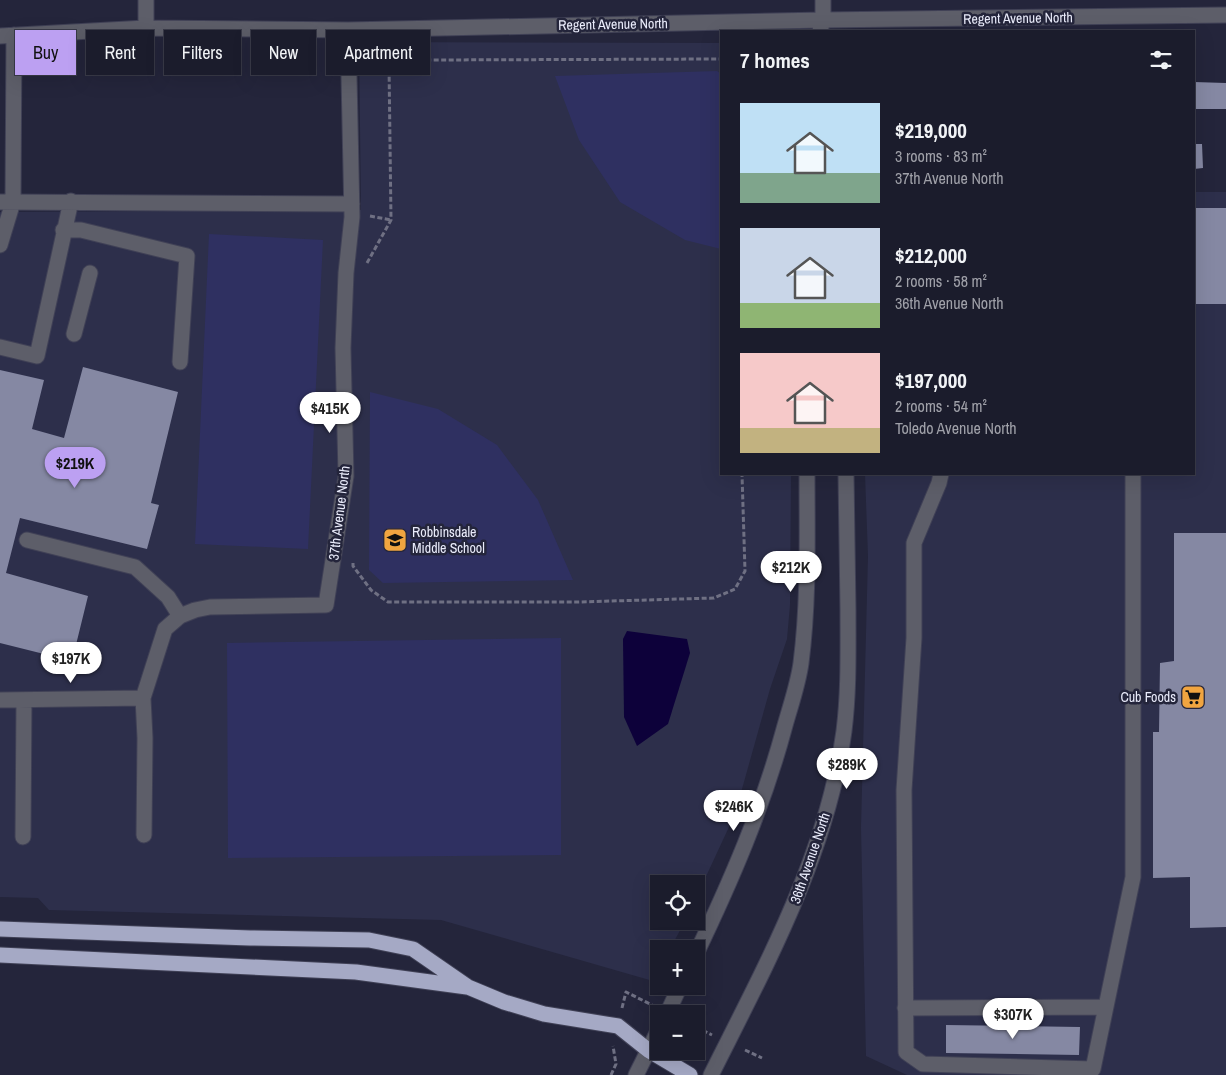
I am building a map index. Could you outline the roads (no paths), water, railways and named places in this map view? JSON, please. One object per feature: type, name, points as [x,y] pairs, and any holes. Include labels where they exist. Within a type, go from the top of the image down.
[{"type":"highway","points":[[0,929],[250,938],[369,940],[413,949],[468,987],[504,1002],[544,1014],[618,1026],[648,1050],[690,1075]]},
{"type":"highway","points":[[0,956],[356,972],[468,987]]},
{"type":"street","points":[[146,0],[146,28]]},
{"type":"street","points":[[823,0],[823,28]]},
{"type":"street","name":"Regent Avenue North","points":[[7,35],[146,28],[348,30],[823,28],[1226,15]]},
{"type":"street","points":[[0,245],[7,202],[7,35]]},
{"type":"street","name":"37th Avenue North","points":[[143,698],[165,629],[180,616],[210,607],[326,605],[346,476],[343,348],[346,273],[352,204],[349,75]]},
{"type":"street","points":[[0,348],[37,356],[71,201]]},
{"type":"street","points":[[7,202],[352,204]]},
{"type":"street","points":[[64,230],[81,230],[188,256],[180,362]]},
{"type":"street","points":[[74,334],[90,272]]},
{"type":"street","points":[[702,940],[759,809],[795,688],[805,626],[807,475]]},
{"type":"street","name":"36th Avenue North","points":[[711,1075],[762,976],[798,896],[819,839],[837,770],[844,731],[848,684],[846,475]]},
{"type":"street","points":[[941,475],[914,543],[914,638],[904,790],[906,1052],[923,1064],[1093,1069],[1133,877],[1133,475]]},
{"type":"street","points":[[27,540],[135,567],[168,597],[180,616]]},
{"type":"street","points":[[0,700],[143,698],[145,738],[144,835]]},
{"type":"street","points":[[23,837],[24,700]]},
{"type":"street","points":[[905,1008],[1106,1007]]},
{"type":"street","points":[[636,1075],[650,1046]]},
{"type":"place","name":"Robbinsdale Middle School","points":[[395,540]]},
{"type":"place","name":"Cub Foods","points":[[1193,697]]}]
